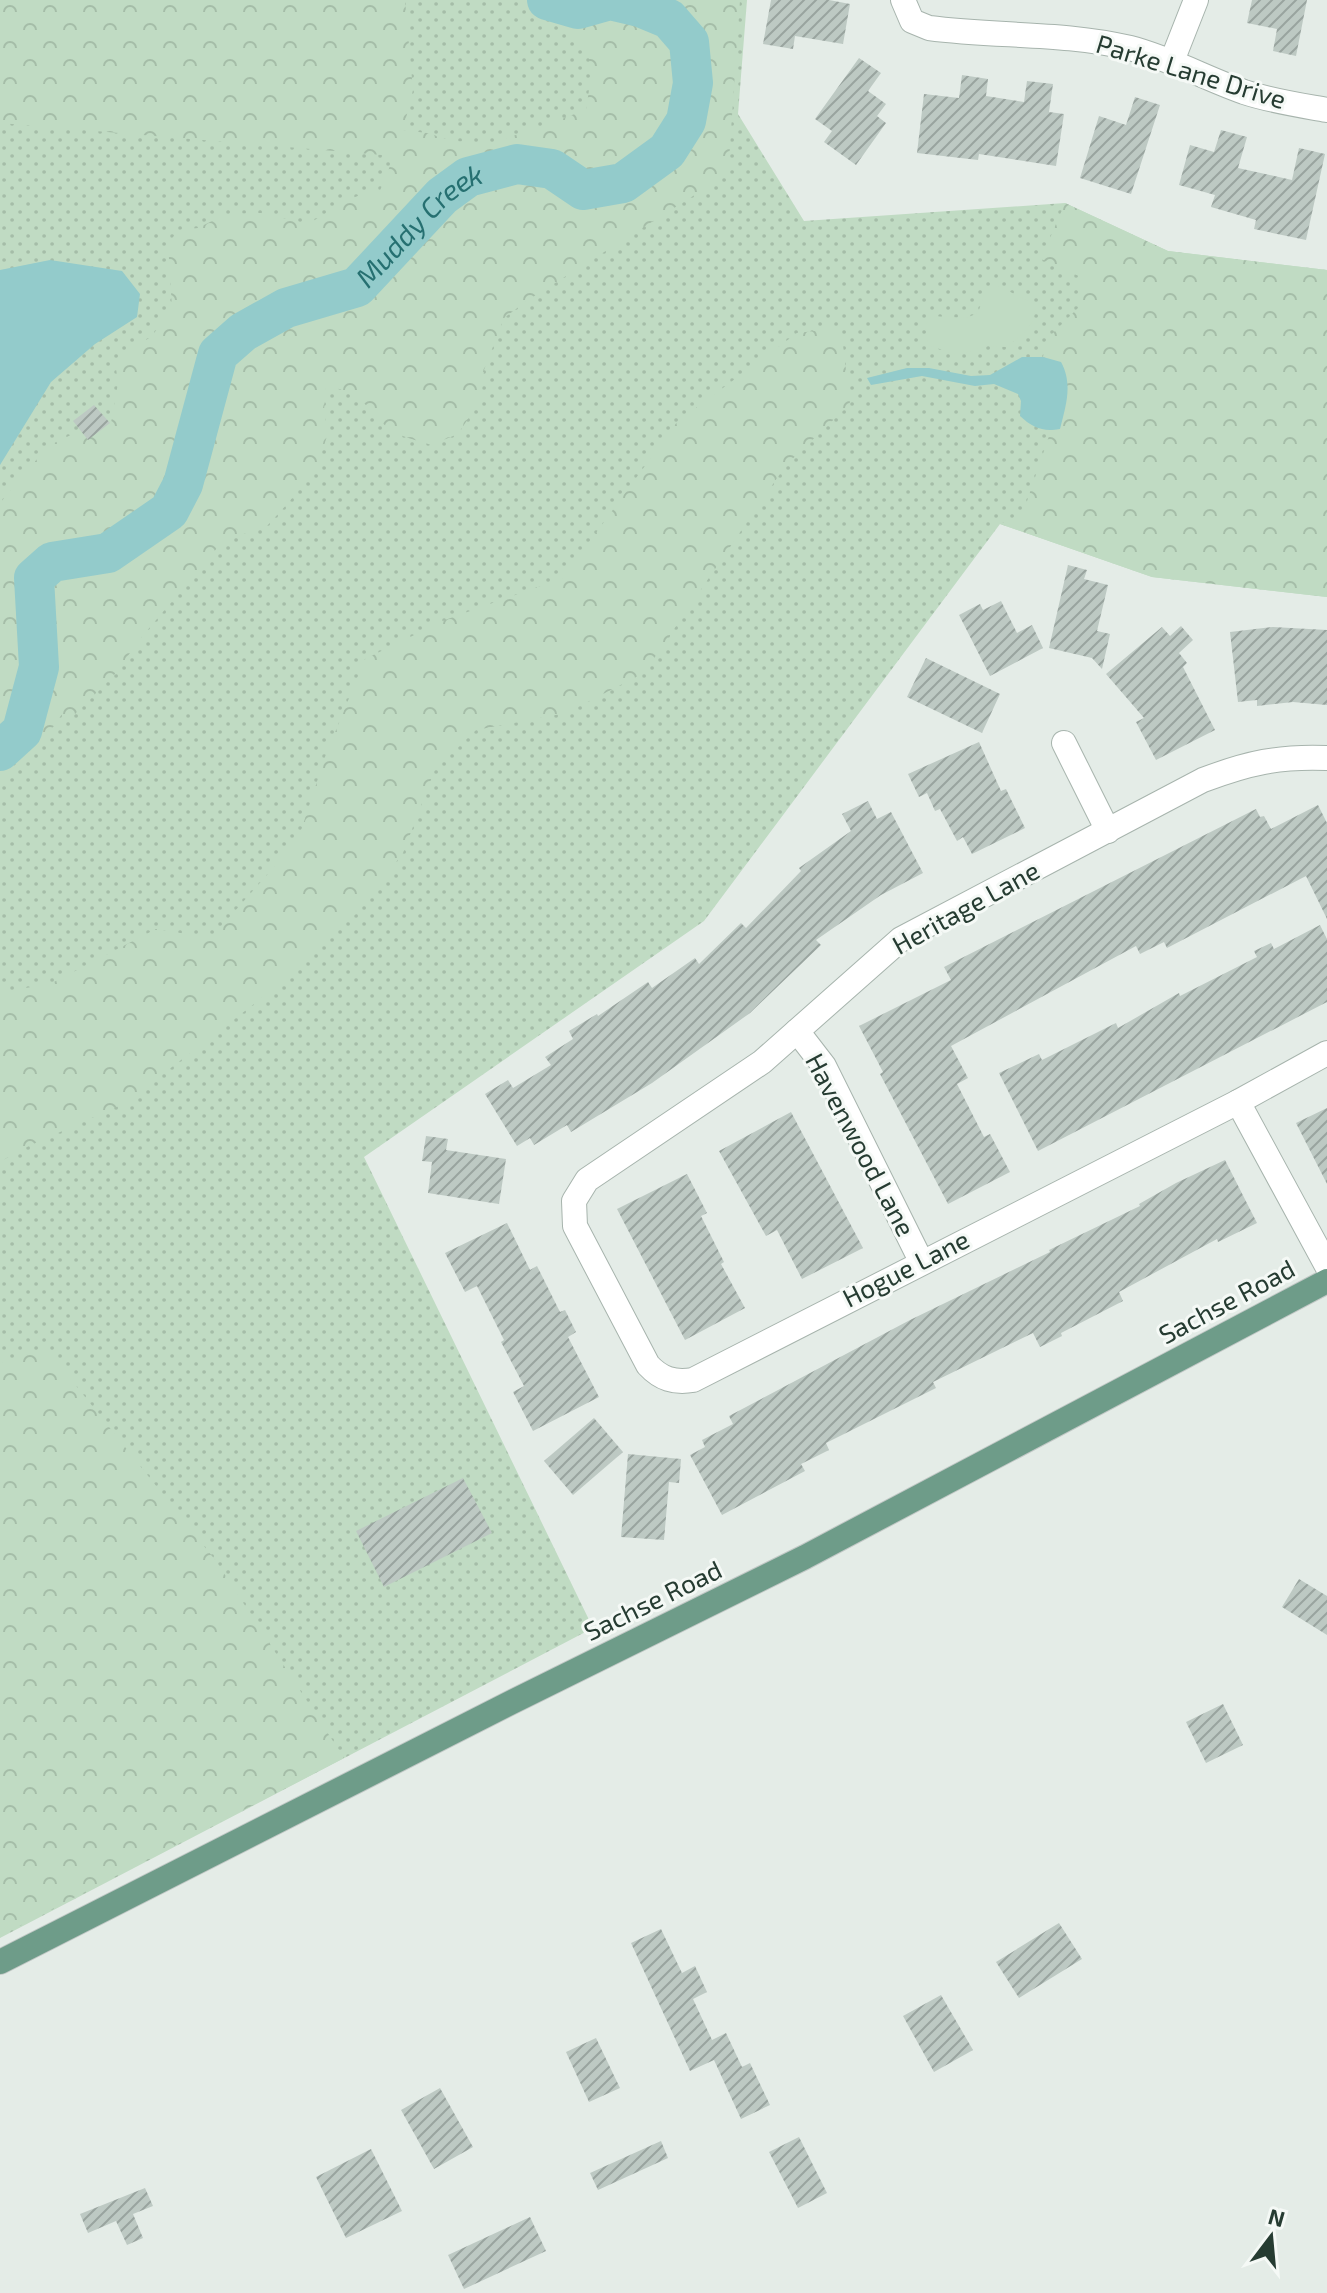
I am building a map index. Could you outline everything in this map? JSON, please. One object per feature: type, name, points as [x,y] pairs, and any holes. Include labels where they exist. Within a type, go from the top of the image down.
[{"type":"main road","name":"Sachse Road","points":[[0,1962],[805,1557],[1327,1281]]},
{"type":"street","points":[[1172,61],[1196,0]]},
{"type":"street","name":"Parke Lane Drive","points":[[908,11],[948,30],[1091,40],[1132,49],[1172,61],[1244,92],[1327,110]]},
{"type":"street","points":[[1064,743],[1108,831]]},
{"type":"street","name":"Heritage Lane","points":[[574,1201],[587,1180],[762,1062],[901,939],[1203,780],[1243,764],[1286,756],[1327,758]]},
{"type":"street","name":"Havenwood Lane","points":[[797,1031],[824,1066],[921,1261]]},
{"type":"street","name":"Hogue Lane","points":[[574,1201],[575,1226],[641,1354],[656,1374],[680,1382],[704,1375],[921,1261],[1238,1102],[1327,1053]]},
{"type":"street","points":[[1238,1102],[1327,1266]]},
{"type":"green space","points":[[0,0],[747,0],[738,114],[804,221],[1065,203],[1168,251],[1327,270],[1327,597],[1152,577],[1000,524],[704,921],[364,1157],[593,1628],[0,1938]]},
{"type":"green space","points":[[0,0],[405,0],[413,90],[403,130],[453,141],[493,143],[586,110],[590,71],[585,50],[570,34],[522,0],[740,0],[728,174],[504,318],[484,370],[481,399],[458,434],[431,445],[408,438],[386,426],[357,397],[326,388],[324,410],[328,433],[318,464],[289,502],[267,526],[223,541],[140,639],[114,675],[72,717],[62,714],[0,780],[0,503],[48,446],[77,432],[111,423],[118,383],[115,361],[152,336],[172,308],[168,243],[179,230],[198,228],[226,214],[261,213],[300,222],[313,221],[350,199],[368,192],[379,193],[394,156],[0,123]]},
{"type":"green space","points":[[1065,203],[1168,251],[1327,270],[1327,597],[1152,577],[1000,524],[1023,513],[1051,430],[1060,429],[1061,362],[1043,357],[1046,340],[1078,308],[1081,277],[1041,259]]},
{"type":"green space","points":[[990,286],[998,286],[1035,304],[1034,318],[1023,334],[1006,347],[988,346],[957,355],[928,345],[925,325],[932,316],[966,318],[978,313],[985,291]]},
{"type":"green space","points":[[841,328],[850,404],[786,465],[644,673],[566,713],[476,730],[435,769],[403,853],[358,912],[258,1001],[125,1103],[0,1162],[0,993],[52,983],[156,929],[211,938],[298,840],[325,757],[365,659],[445,620],[563,578],[677,422],[797,333]]},
{"type":"green space","points":[[46,1348],[216,1561],[344,1758],[0,1936],[0,1363]]},
{"type":"water","points":[[50,260],[122,271],[140,294],[137,317],[95,344],[51,382],[0,465],[0,270]]},
{"type":"water","points":[[1022,357],[1043,357],[1061,362],[1068,387],[1060,429],[1048,430],[1029,424],[1020,416],[1018,394],[994,384],[975,386],[922,376],[871,385],[867,378],[907,368],[929,368],[971,376],[990,375]]},
{"type":"building","points":[[771,0],[829,0],[850,4],[843,44],[795,36],[793,49],[763,44]]},
{"type":"building","points":[[1252,0],[1307,0],[1296,56],[1273,51],[1277,29],[1247,23]]},
{"type":"building","points":[[859,58],[881,73],[868,91],[886,104],[877,116],[886,123],[856,165],[824,142],[832,131],[815,119]]},
{"type":"building","points":[[962,75],[988,79],[986,96],[1024,102],[1027,81],[1053,84],[1049,112],[1064,114],[1056,166],[979,154],[978,160],[917,153],[924,94],[959,98]]},
{"type":"building","points":[[1135,97],[1160,105],[1131,194],[1080,178],[1099,116],[1126,125]]},
{"type":"building","points":[[1221,130],[1247,137],[1238,168],[1292,180],[1299,148],[1325,154],[1306,240],[1254,229],[1256,220],[1211,207],[1215,195],[1179,185],[1190,145],[1214,152]]},
{"type":"building","points":[[94,405],[110,423],[88,440],[73,421]]},
{"type":"building","points":[[1068,565],[1087,570],[1084,579],[1108,585],[1097,631],[1110,634],[1102,669],[1092,658],[1049,648]]},
{"type":"building","points":[[1001,601],[1017,633],[1032,625],[1043,648],[990,676],[959,615],[980,604],[983,610]]},
{"type":"building","points":[[1181,626],[1193,640],[1179,653],[1187,663],[1183,667],[1215,730],[1156,760],[1136,722],[1144,718],[1106,674],[1162,627],[1170,636]]},
{"type":"building","points":[[1273,627],[1327,630],[1327,705],[1293,702],[1257,706],[1257,700],[1238,702],[1230,632]]},
{"type":"building","points":[[926,658],[1000,694],[982,733],[907,697]]},
{"type":"building","points":[[979,742],[1001,791],[1006,789],[1025,828],[972,854],[963,837],[957,841],[940,809],[935,811],[927,793],[919,797],[908,774]]},
{"type":"building","points":[[868,801],[877,819],[891,812],[923,873],[881,895],[816,940],[821,945],[750,1013],[652,1083],[571,1132],[567,1125],[534,1145],[530,1138],[517,1146],[485,1094],[508,1080],[513,1088],[551,1065],[545,1057],[573,1039],[569,1031],[598,1016],[648,982],[652,988],[695,958],[699,964],[741,923],[746,928],[801,871],[799,868],[851,831],[842,814]]},
{"type":"building","points":[[1318,805],[1327,823],[1327,919],[1306,876],[1167,948],[1164,942],[1140,954],[1136,946],[951,1046],[968,1078],[957,1084],[984,1137],[990,1134],[1010,1172],[948,1204],[880,1074],[883,1072],[859,1026],[951,980],[944,967],[1256,809],[1271,829]]},
{"type":"building","points":[[1320,925],[1327,939],[1327,1002],[1038,1151],[999,1073],[1039,1054],[1042,1060],[1116,1023],[1118,1028],[1179,993],[1180,996],[1257,957],[1254,951],[1271,943],[1274,949]]},
{"type":"building","points":[[1327,1108],[1327,1184],[1296,1123]]},
{"type":"building","points":[[791,1112],[863,1248],[802,1279],[777,1230],[766,1236],[719,1151]]},
{"type":"building","points":[[426,1136],[448,1139],[446,1150],[506,1159],[499,1204],[428,1193],[432,1162],[422,1161]]},
{"type":"building","points":[[1225,1160],[1257,1223],[1218,1242],[1217,1239],[1119,1292],[1123,1301],[1040,1347],[1033,1333],[933,1382],[936,1388],[826,1443],[829,1450],[801,1464],[805,1471],[722,1515],[690,1455],[705,1447],[702,1440],[733,1424],[729,1416]]},
{"type":"building","points":[[687,1174],[707,1213],[701,1216],[724,1262],[721,1264],[745,1308],[685,1340],[617,1209]]},
{"type":"building","points":[[507,1223],[530,1270],[537,1266],[560,1312],[565,1310],[576,1332],[568,1337],[599,1397],[533,1431],[513,1392],[524,1386],[501,1342],[504,1340],[477,1286],[465,1292],[445,1253]]},
{"type":"building","points":[[594,1418],[623,1452],[573,1495],[544,1461]]},
{"type":"building","points":[[628,1454],[681,1459],[679,1483],[669,1482],[664,1540],[621,1537]]},
{"type":"building","points":[[463,1478],[492,1533],[384,1587],[356,1531]]},
{"type":"building","points":[[1299,1579],[1327,1596],[1327,1635],[1282,1607]]},
{"type":"building","points":[[1223,1704],[1243,1745],[1206,1763],[1186,1722]]},
{"type":"building","points":[[1059,1923],[1082,1959],[1019,1998],[996,1962]]},
{"type":"building","points":[[661,1929],[682,1973],[695,1966],[707,1992],[693,1999],[712,2040],[726,2033],[742,2067],[750,2063],[770,2105],[741,2119],[714,2060],[690,2071],[631,1943]]},
{"type":"building","points":[[941,1995],[973,2050],[934,2072],[903,2016]]},
{"type":"building","points":[[596,2038],[620,2088],[589,2102],[566,2052]]},
{"type":"building","points":[[440,2088],[473,2147],[434,2169],[401,2110]]},
{"type":"building","points":[[799,2137],[827,2193],[798,2208],[769,2152]]},
{"type":"building","points":[[661,2141],[668,2158],[598,2190],[590,2173]]},
{"type":"building","points":[[371,2149],[402,2211],[346,2238],[316,2177]]},
{"type":"building","points":[[145,2188],[153,2206],[133,2214],[143,2238],[127,2245],[116,2221],[88,2233],[80,2214]]},
{"type":"building","points":[[530,2217],[546,2251],[464,2289],[448,2255]]},
{"type":"waterway","name":"Muddy Creek","points":[[0,751],[22,731],[39,667],[34,578],[52,562],[108,553],[169,511],[183,484],[218,354],[243,332],[286,308],[357,287],[442,196],[468,177],[517,164],[552,169],[583,190],[623,183],[667,151],[686,121],[693,83],[689,42],[669,19],[640,7],[610,0],[578,9],[547,0]]}]
